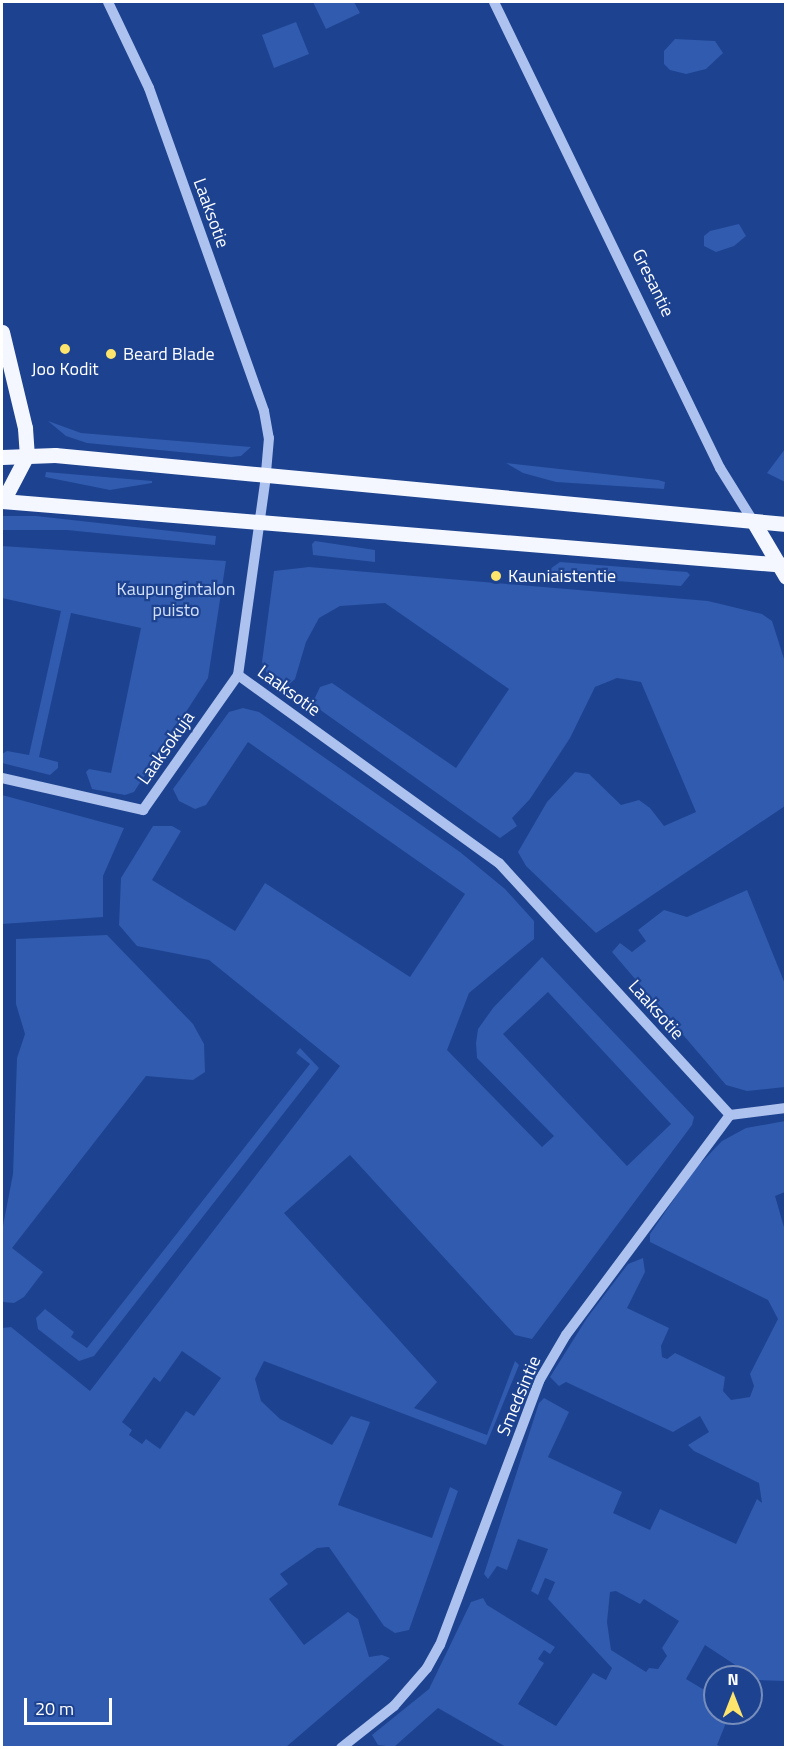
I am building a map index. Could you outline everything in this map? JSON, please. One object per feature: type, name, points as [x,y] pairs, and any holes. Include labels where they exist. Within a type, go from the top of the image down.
[{"type":"main road","points":[[2,332],[25,428],[27,455],[2,499],[784,569]]},
{"type":"main road","points":[[2,457],[27,455],[786,524]]},
{"type":"main road","name":"Gresantie","points":[[753,521],[784,569]]},
{"type":"street","name":"Laaksotie","points":[[108,2],[149,88],[258,388],[269,438],[260,523],[238,675],[499,862],[730,1115]]},
{"type":"street","name":"Gresantie","points":[[494,2],[720,468],[753,521]]},
{"type":"street","name":"Laaksokuja","points":[[2,778],[143,810],[238,675]]},
{"type":"street","points":[[730,1115],[786,1108]]},
{"type":"street","name":"Smedsintie","points":[[341,1748],[394,1706],[427,1668],[447,1631],[539,1381],[566,1335],[730,1115]]},
{"type":"green space","points":[[313,2],[354,2],[360,13],[326,29]]},
{"type":"green space","points":[[296,22],[309,54],[274,68],[262,35]]},
{"type":"green space","points":[[675,39],[715,41],[723,53],[706,69],[686,74],[670,70],[664,64],[664,51]]},
{"type":"green space","points":[[739,224],[746,236],[734,246],[716,252],[704,246],[704,236],[710,231]]},
{"type":"green space","points":[[48,421],[81,433],[251,447],[241,456],[231,457],[87,443],[66,436]]},
{"type":"green space","points":[[785,449],[785,482],[767,473]]},
{"type":"green space","points":[[506,463],[665,482],[664,489],[556,482],[523,473]]},
{"type":"green space","points":[[46,472],[152,481],[152,483],[110,490],[45,477]]},
{"type":"green space","points":[[2,516],[36,516],[216,536],[215,545],[67,530],[2,530]]},
{"type":"green space","points":[[315,541],[375,550],[375,562],[313,555],[312,544]]},
{"type":"green space","name":"Kaupungintalon puisto","points":[[2,546],[226,561],[208,678],[134,792],[125,795],[92,789],[86,772],[89,769],[111,773],[141,628],[71,613],[39,757],[58,762],[58,768],[50,775],[2,763],[2,754],[7,751],[29,755],[61,611],[2,598]]},
{"type":"green space","points":[[560,562],[687,572],[690,575],[681,586],[552,576],[550,569]]},
{"type":"green space","points":[[309,567],[708,601],[762,614],[772,621],[785,662],[785,806],[596,933],[526,866],[518,852],[547,802],[575,772],[589,774],[621,805],[639,800],[650,808],[664,826],[696,812],[641,682],[617,678],[595,687],[570,738],[530,799],[512,818],[517,826],[500,838],[312,704],[320,687],[332,683],[456,768],[509,689],[385,603],[340,606],[319,618],[306,642],[295,679],[286,687],[267,674],[262,662],[274,571]]},
{"type":"green space","points":[[243,708],[259,712],[460,852],[505,889],[534,921],[534,939],[469,993],[447,1050],[542,1147],[554,1136],[477,1058],[476,1043],[478,1029],[493,1008],[542,957],[694,1117],[692,1125],[532,1339],[515,1335],[350,1155],[284,1213],[437,1382],[414,1408],[487,1435],[515,1361],[519,1365],[486,1445],[264,1361],[255,1379],[261,1401],[280,1419],[332,1445],[351,1416],[370,1422],[338,1505],[432,1538],[450,1487],[458,1491],[409,1630],[395,1633],[384,1626],[329,1547],[317,1548],[280,1574],[288,1584],[269,1599],[304,1645],[348,1612],[358,1619],[369,1657],[382,1655],[390,1658],[286,1747],[2,1747],[2,1328],[11,1327],[90,1391],[340,1066],[209,960],[137,946],[119,925],[121,878],[153,826],[172,826],[181,831],[152,880],[235,931],[265,883],[410,977],[465,894],[248,742],[206,805],[195,809],[179,801],[173,789],[229,712]],"holes":[[[548,992],[671,1124],[627,1166],[503,1034]],[[182,1351],[221,1378],[194,1416],[186,1411],[160,1449],[146,1439],[142,1444],[129,1435],[132,1430],[122,1422],[154,1377],[160,1382]]]},
{"type":"green space","points":[[2,795],[124,828],[103,876],[103,917],[2,924]]},
{"type":"green space","points":[[747,890],[785,984],[785,1087],[747,1091],[726,1085],[612,952],[620,943],[632,952],[646,941],[638,930],[664,910],[687,917]]},
{"type":"green space","points":[[107,935],[193,1024],[204,1044],[205,1072],[193,1080],[146,1076],[12,1248],[43,1272],[24,1297],[14,1303],[3,1302],[2,1231],[13,1174],[17,1058],[25,1034],[16,1004],[16,939]]},
{"type":"green space","points":[[300,1048],[319,1068],[94,1356],[79,1361],[38,1329],[36,1318],[45,1309],[74,1332],[71,1337],[87,1348],[310,1064],[296,1053]]},
{"type":"green space","points":[[785,1121],[785,1192],[775,1196],[786,1234],[785,1681],[763,1680],[763,1665],[735,1665],[705,1645],[686,1679],[703,1689],[703,1725],[725,1725],[717,1745],[723,1747],[506,1747],[438,1708],[394,1747],[378,1745],[372,1735],[429,1689],[471,1602],[483,1598],[487,1605],[555,1647],[550,1654],[544,1650],[538,1659],[544,1663],[518,1704],[556,1726],[593,1673],[606,1680],[612,1668],[548,1599],[555,1582],[545,1578],[538,1595],[531,1591],[548,1549],[518,1539],[507,1570],[497,1566],[488,1579],[484,1574],[539,1403],[544,1398],[569,1412],[548,1457],[622,1492],[613,1513],[650,1530],[660,1509],[736,1544],[757,1499],[762,1503],[759,1483],[694,1451],[688,1445],[709,1432],[700,1416],[673,1432],[566,1382],[559,1386],[550,1377],[587,1318],[628,1264],[643,1258],[645,1272],[627,1308],[669,1328],[661,1346],[662,1357],[667,1359],[675,1353],[725,1377],[723,1391],[731,1400],[750,1397],[754,1386],[750,1374],[778,1319],[768,1300],[650,1242],[650,1234],[694,1170],[722,1141],[746,1128]],"holes":[[[616,1591],[640,1604],[644,1599],[679,1621],[662,1648],[667,1656],[658,1669],[649,1668],[646,1672],[611,1650],[607,1622],[610,1592]]]},
{"type":"place","name":"Joo Kodit","points":[[65,349]]},
{"type":"place","name":"Beard Blade","points":[[111,354]]},
{"type":"place","name":"Kauniaistentie","points":[[496,576]]}]
